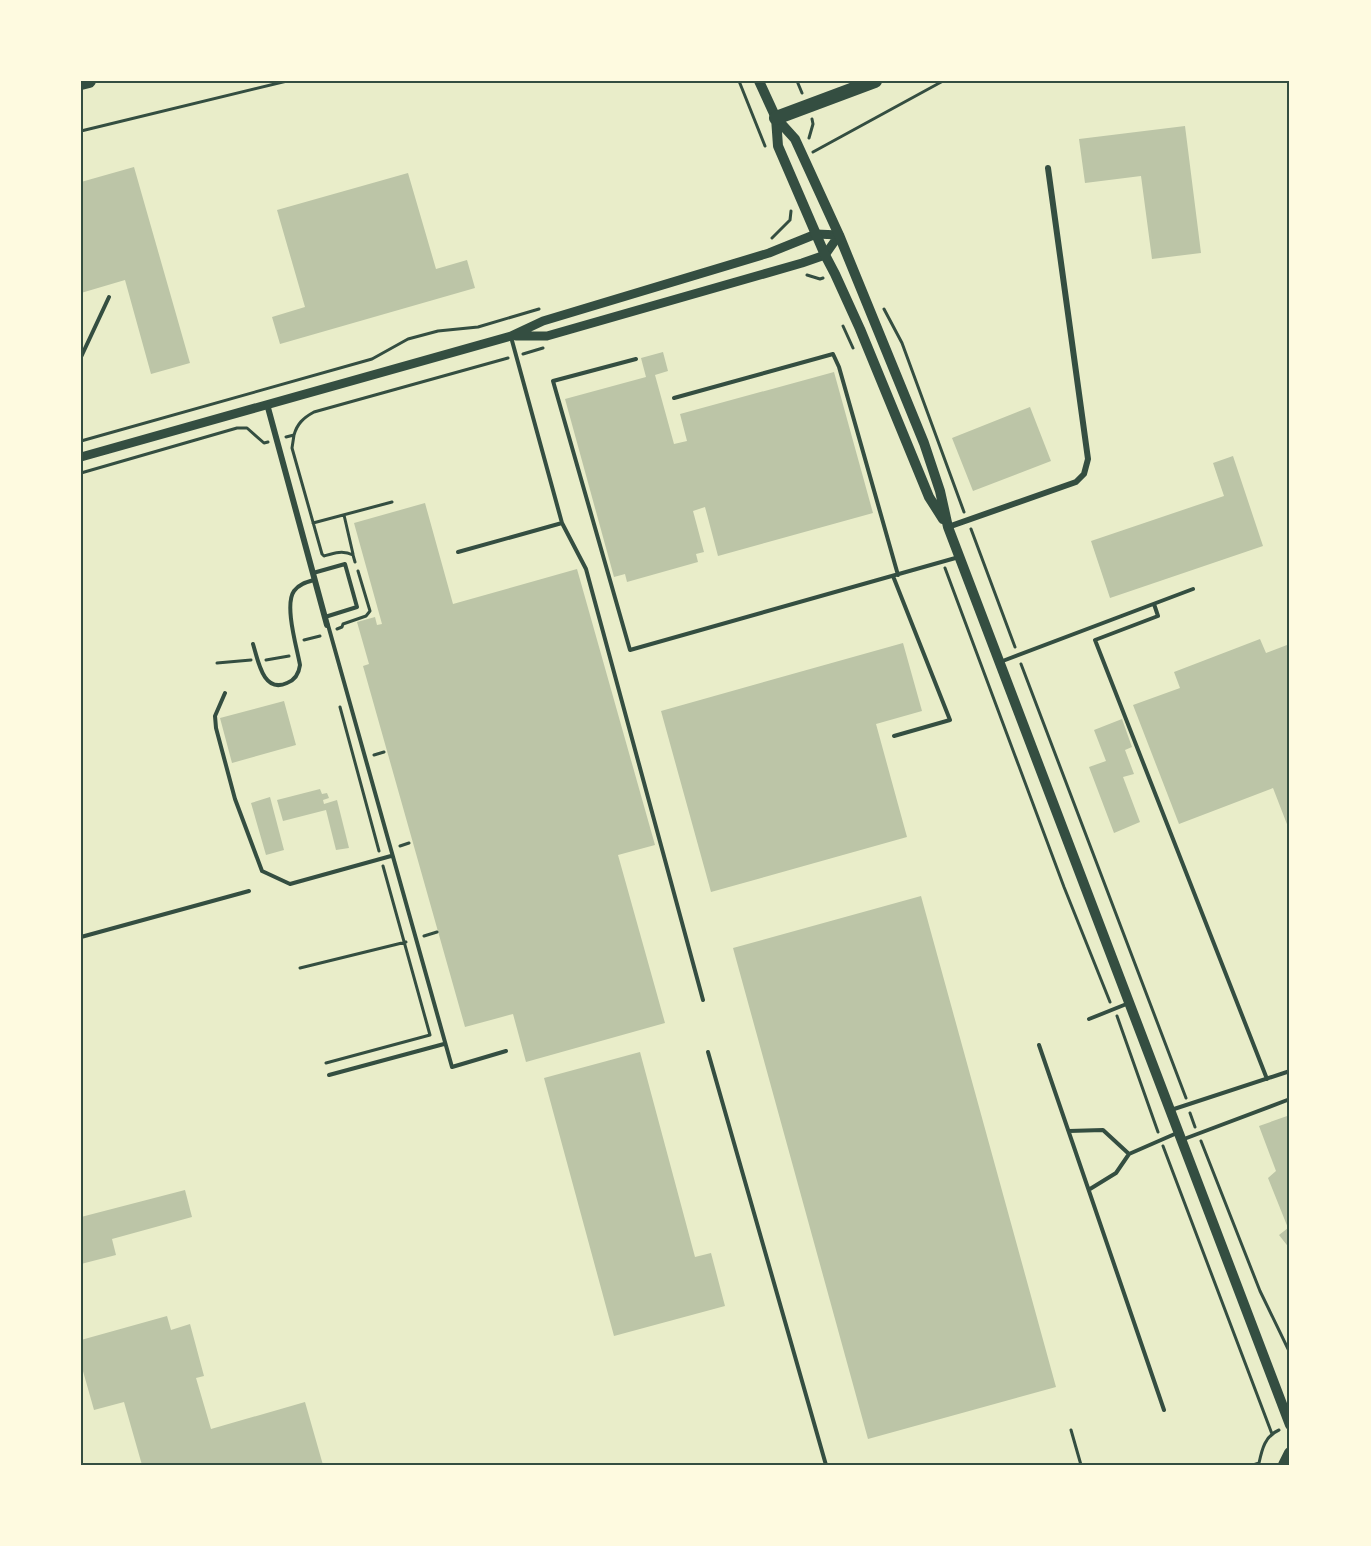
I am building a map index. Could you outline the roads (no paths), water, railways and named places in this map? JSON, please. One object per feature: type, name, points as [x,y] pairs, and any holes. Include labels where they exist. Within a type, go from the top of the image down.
[{"type":"highway","points":[[81,83],[89,81]]},
{"type":"highway","points":[[776,118],[875,81]]},
{"type":"main road","points":[[759,81],[776,118],[795,139],[839,235],[924,443],[940,491],[948,527],[1290,1425]]},
{"type":"main road","points":[[776,118],[778,146],[860,329],[929,496],[948,527]]},
{"type":"main road","points":[[1284,1465],[1290,1453]]},
{"type":"street","points":[[948,527],[1076,482],[1084,474],[1088,459],[1048,168]]},
{"type":"street","points":[[81,457],[511,336],[543,321],[769,253],[816,234],[839,235]]},
{"type":"street","points":[[511,336],[548,336],[825,255],[839,235]]},
{"type":"street","points":[[267,404],[327,625]]},
{"type":"lane","points":[[81,357],[109,297]]},
{"type":"lane","points":[[511,336],[562,523],[586,569],[703,1000]]},
{"type":"lane","points":[[674,398],[832,354],[839,367],[898,575]]},
{"type":"lane","points":[[636,359],[554,381],[630,650],[960,557]]},
{"type":"lane","points":[[458,552],[562,523]]},
{"type":"lane","points":[[252,644],[268,683],[282,685],[291,682],[299,673],[300,665],[290,604],[292,593],[314,576],[345,564],[357,607],[325,617]]},
{"type":"lane","points":[[893,576],[950,720],[894,736]]},
{"type":"lane","points":[[1000,662],[1193,589]]},
{"type":"lane","points":[[1154,604],[1158,616],[1095,640],[1267,1080]]},
{"type":"lane","points":[[327,625],[452,1067],[506,1052]]},
{"type":"lane","points":[[225,693],[215,716],[216,728],[235,799],[262,871],[290,884],[391,856]]},
{"type":"lane","points":[[81,937],[249,891]]},
{"type":"lane","points":[[1089,1019],[1130,1003]]},
{"type":"lane","points":[[329,1075],[444,1044]]},
{"type":"lane","points":[[1039,1045],[1164,1410]]},
{"type":"lane","points":[[708,1052],[826,1465]]},
{"type":"lane","points":[[1170,1110],[1290,1071]]},
{"type":"lane","points":[[1090,1189],[1116,1173],[1130,1154],[1161,1139],[1198,1134],[1290,1099]]},
{"type":"lane","points":[[1069,1131],[1103,1130],[1130,1154]]}]
